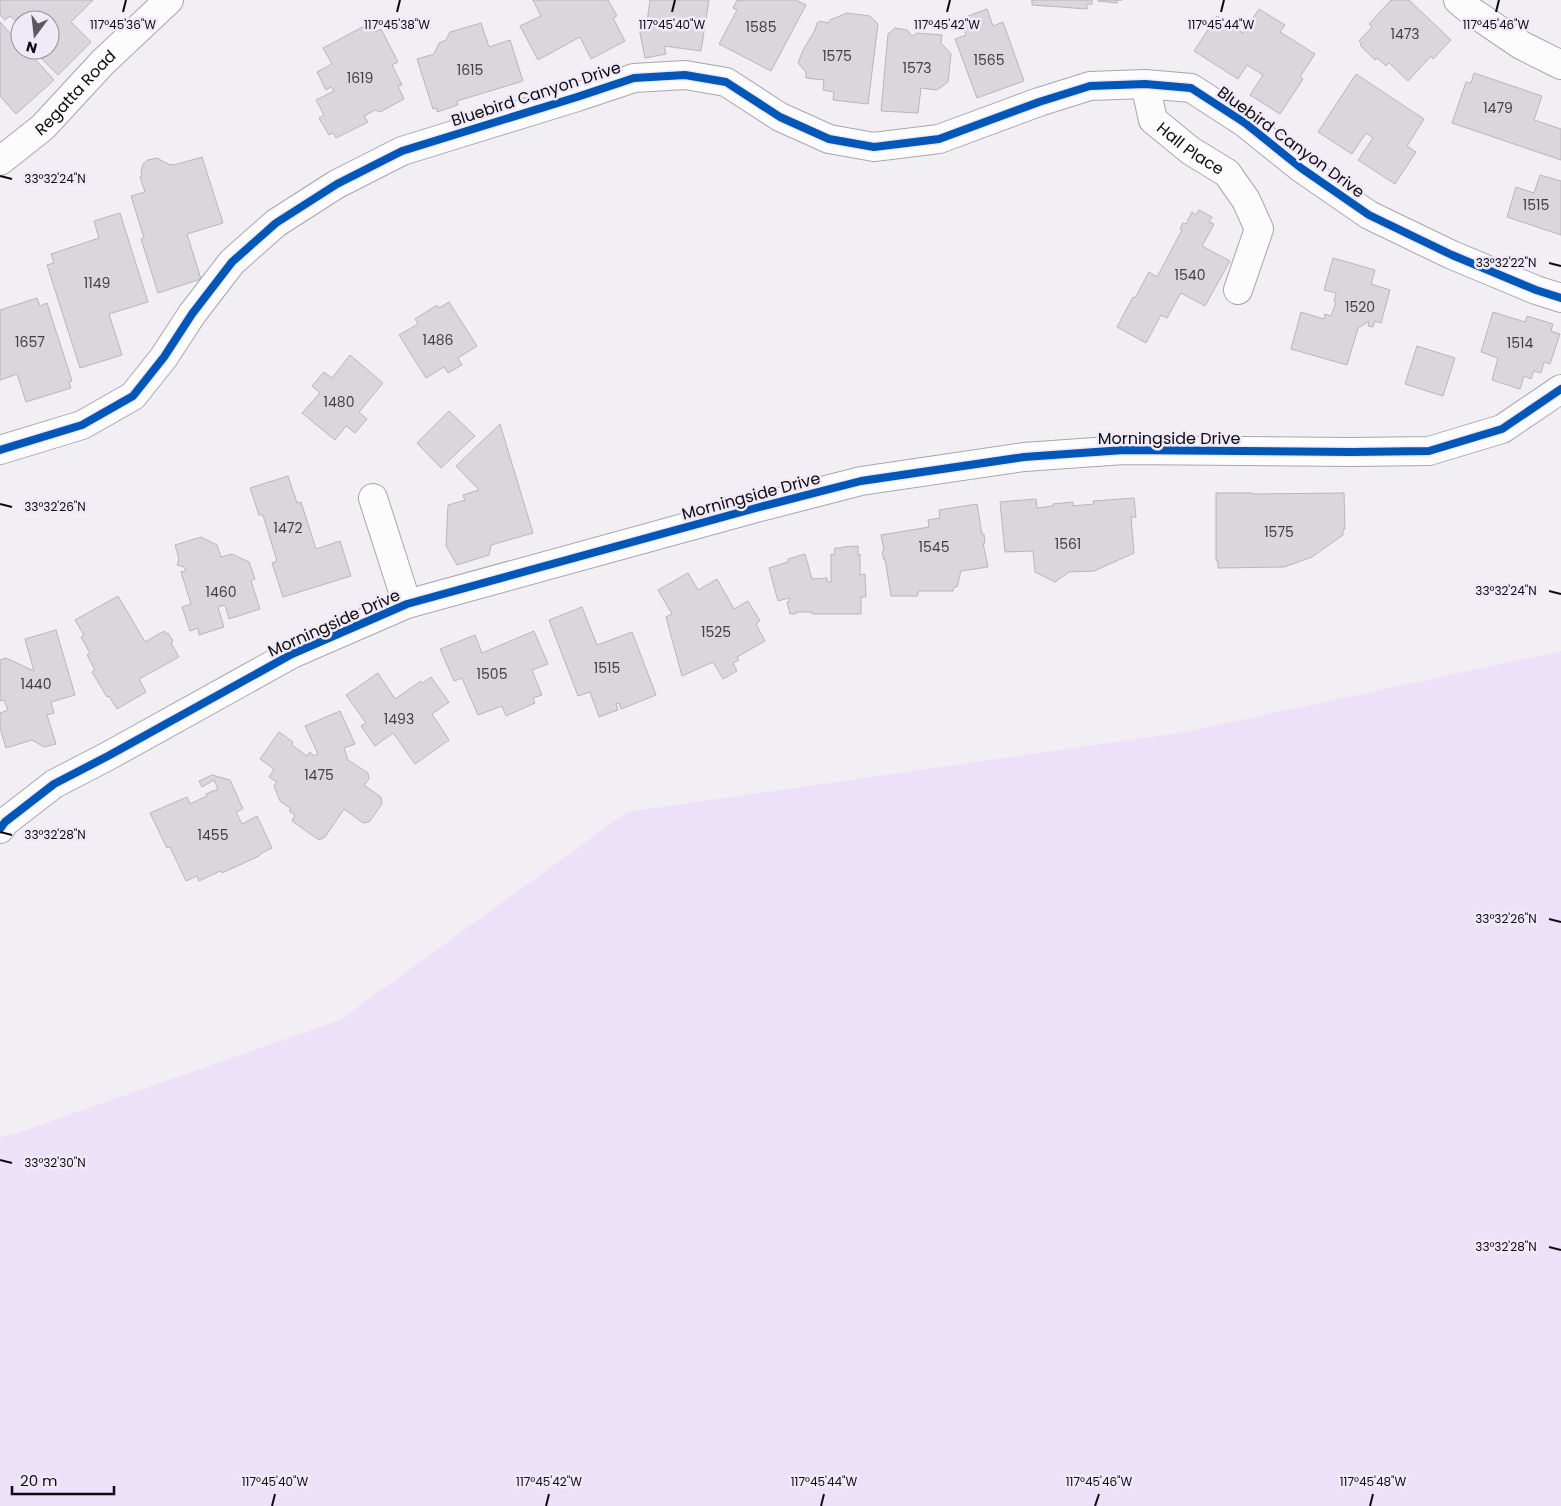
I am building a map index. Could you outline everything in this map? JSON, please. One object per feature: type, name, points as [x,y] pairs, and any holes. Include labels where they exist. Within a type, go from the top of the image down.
[{"type":"street","name":"Regatta Road","points":[[0,161],[44,127],[103,62],[169,0]]},
{"type":"street","points":[[1458,0],[1470,11],[1521,45],[1561,65]]},
{"type":"street","name":"Bluebird Canyon Drive","points":[[0,450],[82,424],[132,396],[164,357],[192,314],[232,262],[276,223],[338,184],[402,151],[634,78],[685,75],[726,82],[780,117],[829,139],[874,147],[939,139],[1039,102],[1090,86],[1145,84],[1191,88],[1245,123],[1301,168],[1369,216],[1452,255],[1536,290],[1561,298]]},
{"type":"street","name":"Hall Place","points":[[1145,84],[1153,120],[1191,151],[1227,174],[1246,200],[1259,229],[1238,290]]},
{"type":"street","name":"Morningside Drive","points":[[0,829],[6,822],[54,784],[292,654],[407,604],[861,481],[1024,457],[1124,450],[1429,451],[1502,429],[1561,389]]},
{"type":"street","points":[[373,498],[407,604]]},
{"type":"shaded area","points":[[1561,651],[1561,1506],[0,1506],[0,1137],[17,1133],[340,1020],[627,812],[1185,732]]},
{"type":"building","points":[[0,0],[93,0],[71,22],[91,42],[58,75],[43,60],[60,60],[60,10],[10,10],[10,16],[5,20],[0,15]]},
{"type":"building","points":[[533,0],[608,0],[617,16],[613,18],[625,41],[591,59],[580,37],[538,60],[520,26],[541,16]]},
{"type":"building","points":[[650,0],[709,0],[701,51],[664,46],[666,54],[645,58],[639,28],[640,20],[647,22]]},
{"type":"building","points":[[737,0],[796,0],[806,5],[771,71],[719,44],[737,10],[733,8]]},
{"type":"building","points":[[1032,0],[1092,0],[1092,4],[1087,4],[1087,9],[1032,5]]},
{"type":"building","points":[[1117,0],[1117,3],[1098,1]]},
{"type":"building","points":[[1391,0],[1409,0],[1451,40],[1433,59],[1431,56],[1408,81],[1389,63],[1386,66],[1377,58],[1375,60],[1360,45],[1362,43],[1359,41],[1372,27],[1369,24]]},
{"type":"building","points":[[987,9],[993,26],[1003,22],[1024,81],[977,98],[955,39],[966,35],[960,19]]},
{"type":"building","points":[[1259,9],[1285,25],[1280,32],[1315,54],[1300,77],[1303,79],[1280,114],[1250,95],[1263,75],[1247,65],[1238,79],[1194,51],[1217,16],[1243,33]]},
{"type":"building","points":[[847,13],[870,16],[878,24],[868,104],[833,100],[834,92],[823,90],[824,80],[806,78],[806,72],[798,63],[817,23],[820,21],[828,23],[830,20]]},
{"type":"building","points":[[0,22],[10,33],[10,60],[36,60],[54,80],[16,114],[0,96]]},
{"type":"building","points":[[370,23],[375,32],[381,29],[398,62],[392,65],[402,85],[398,86],[404,99],[380,112],[375,110],[364,116],[368,122],[336,138],[333,133],[329,135],[319,118],[324,115],[316,100],[334,91],[331,87],[326,90],[317,72],[332,64],[323,48]]},
{"type":"building","points":[[481,23],[489,47],[510,40],[523,81],[457,101],[458,105],[437,112],[437,108],[433,109],[417,59],[434,54],[439,43],[446,40],[450,32]]},
{"type":"building","points":[[895,28],[907,30],[912,36],[917,33],[942,35],[941,43],[951,54],[948,82],[937,90],[921,88],[918,113],[881,111],[888,34]]},
{"type":"building","points":[[1474,73],[1542,96],[1534,120],[1561,129],[1561,160],[1452,123],[1466,82],[1471,83]]},
{"type":"building","points":[[1356,74],[1424,119],[1407,146],[1416,152],[1395,184],[1358,160],[1373,138],[1366,133],[1352,154],[1318,132]]},
{"type":"building","points":[[202,157],[223,223],[187,234],[201,279],[158,293],[141,239],[144,238],[131,196],[145,192],[140,177],[142,176],[143,164],[148,160],[157,158],[174,165]]},
{"type":"building","points":[[1540,175],[1561,181],[1561,235],[1507,217],[1516,187],[1534,193]]},
{"type":"building","points":[[1199,210],[1212,217],[1209,222],[1214,224],[1202,246],[1230,261],[1205,306],[1181,293],[1167,318],[1161,315],[1146,343],[1117,327],[1149,272],[1157,277],[1182,230],[1180,229],[1183,223],[1186,224],[1192,212],[1196,215]]},
{"type":"building","points":[[120,213],[148,302],[109,314],[122,355],[80,368],[47,265],[54,263],[51,254],[99,238],[94,221]]},
{"type":"building","points":[[1333,258],[1375,270],[1371,284],[1390,290],[1381,323],[1375,321],[1373,327],[1368,326],[1368,322],[1358,328],[1347,365],[1291,349],[1301,312],[1324,319],[1325,314],[1331,316],[1336,302],[1334,301],[1336,293],[1324,290]]},
{"type":"building","points":[[37,298],[40,306],[47,303],[72,381],[69,382],[71,388],[26,402],[17,374],[0,380],[0,310]]},
{"type":"building","points":[[449,302],[477,346],[458,358],[462,365],[448,373],[444,367],[426,378],[399,335],[418,324],[415,319],[437,305],[439,308]]},
{"type":"building","points":[[1493,312],[1525,322],[1527,316],[1553,324],[1551,331],[1560,334],[1550,364],[1544,362],[1541,373],[1534,371],[1531,379],[1524,376],[1520,389],[1492,380],[1498,358],[1481,352]]},
{"type":"building","points":[[1417,346],[1455,358],[1443,396],[1405,384]]},
{"type":"building","points":[[350,355],[383,383],[359,412],[367,419],[355,433],[346,426],[335,440],[302,413],[320,393],[312,386],[324,372],[332,378]]},
{"type":"building","points":[[449,411],[475,436],[441,468],[417,443]]},
{"type":"building","points":[[500,424],[533,533],[491,545],[489,555],[457,565],[446,546],[448,505],[465,500],[463,495],[479,490],[456,466]]},
{"type":"building","points":[[288,476],[297,503],[301,502],[316,549],[340,541],[351,576],[283,597],[272,563],[277,561],[263,515],[259,515],[250,488]]},
{"type":"building","points":[[1216,493],[1344,493],[1345,529],[1343,529],[1343,535],[1312,557],[1284,567],[1218,568],[1218,561],[1216,561]]},
{"type":"building","points":[[1134,498],[1136,517],[1131,517],[1134,553],[1094,571],[1069,572],[1055,582],[1035,572],[1033,551],[1005,552],[1000,502],[1036,499],[1037,508],[1053,506],[1053,504],[1073,502],[1073,506],[1094,504],[1093,501]]},
{"type":"building","points":[[977,504],[982,534],[984,534],[985,543],[983,543],[988,567],[961,571],[957,587],[954,587],[953,591],[919,591],[917,596],[891,596],[885,559],[882,552],[884,551],[881,535],[929,527],[928,520],[940,518],[939,510]]},
{"type":"building","points":[[201,537],[217,545],[221,557],[232,554],[249,562],[255,579],[251,581],[260,609],[229,619],[225,605],[218,607],[224,627],[199,635],[198,628],[190,631],[182,607],[191,604],[181,572],[186,571],[184,567],[177,565],[179,559],[175,545]]},
{"type":"building","points":[[858,546],[860,575],[865,574],[866,597],[861,597],[861,614],[812,614],[812,612],[796,612],[796,614],[790,614],[787,602],[790,601],[789,598],[778,601],[769,568],[788,562],[788,559],[805,554],[812,579],[827,578],[827,582],[831,582],[831,554],[834,555],[835,548]]},
{"type":"building","points":[[688,573],[698,590],[717,579],[734,609],[748,601],[760,621],[756,624],[765,641],[737,657],[739,660],[733,663],[737,671],[723,679],[713,662],[682,676],[666,617],[672,614],[658,590]]},
{"type":"building","points":[[118,596],[145,642],[164,631],[166,634],[168,633],[173,641],[171,643],[179,657],[139,679],[146,692],[117,709],[109,696],[107,697],[92,672],[95,670],[87,655],[90,653],[81,637],[84,635],[75,620]]},
{"type":"building","points":[[582,607],[597,645],[632,632],[656,695],[621,709],[619,703],[616,704],[618,710],[599,717],[590,692],[578,696],[549,620]]},
{"type":"building","points":[[56,630],[75,695],[51,702],[54,713],[47,715],[56,744],[44,747],[32,740],[6,748],[0,728],[0,713],[8,710],[4,700],[0,701],[0,660],[6,658],[34,671],[25,639]]},
{"type":"building","points":[[534,631],[548,664],[532,670],[542,695],[533,698],[535,703],[506,716],[502,706],[478,715],[462,678],[454,681],[440,649],[475,635],[482,653]]},
{"type":"building","points":[[378,673],[395,699],[421,681],[423,683],[431,677],[449,702],[432,714],[449,740],[415,764],[393,733],[375,746],[361,726],[366,723],[346,695]]},
{"type":"building","points":[[340,711],[355,744],[344,748],[348,760],[368,773],[369,779],[364,785],[381,797],[382,804],[369,822],[363,823],[344,809],[325,837],[319,840],[292,821],[295,815],[289,811],[291,809],[280,801],[274,786],[277,782],[269,777],[274,769],[260,759],[279,732],[293,742],[292,745],[307,756],[310,752],[314,756],[318,754],[305,726]]},
{"type":"building","points":[[212,775],[230,780],[243,809],[236,812],[242,824],[257,816],[272,848],[222,873],[220,871],[199,881],[197,876],[186,881],[170,847],[167,848],[150,813],[187,797],[190,804],[207,796],[206,794],[218,789],[214,780],[202,787],[199,781]]},
{"type":"cycle path","points":[[0,450],[82,425],[133,396],[164,357],[192,314],[232,262],[276,223],[337,184],[402,151],[634,78],[685,75],[726,82],[780,117],[829,139],[874,147],[939,139],[1039,102],[1090,86],[1145,84],[1191,88],[1245,123],[1301,168],[1369,215],[1452,255],[1536,290],[1561,298]]},
{"type":"cycle path","points":[[0,829],[5,822],[54,784],[292,654],[407,604],[861,481],[1024,457],[1124,450],[1429,451],[1502,429],[1561,389]]}]
